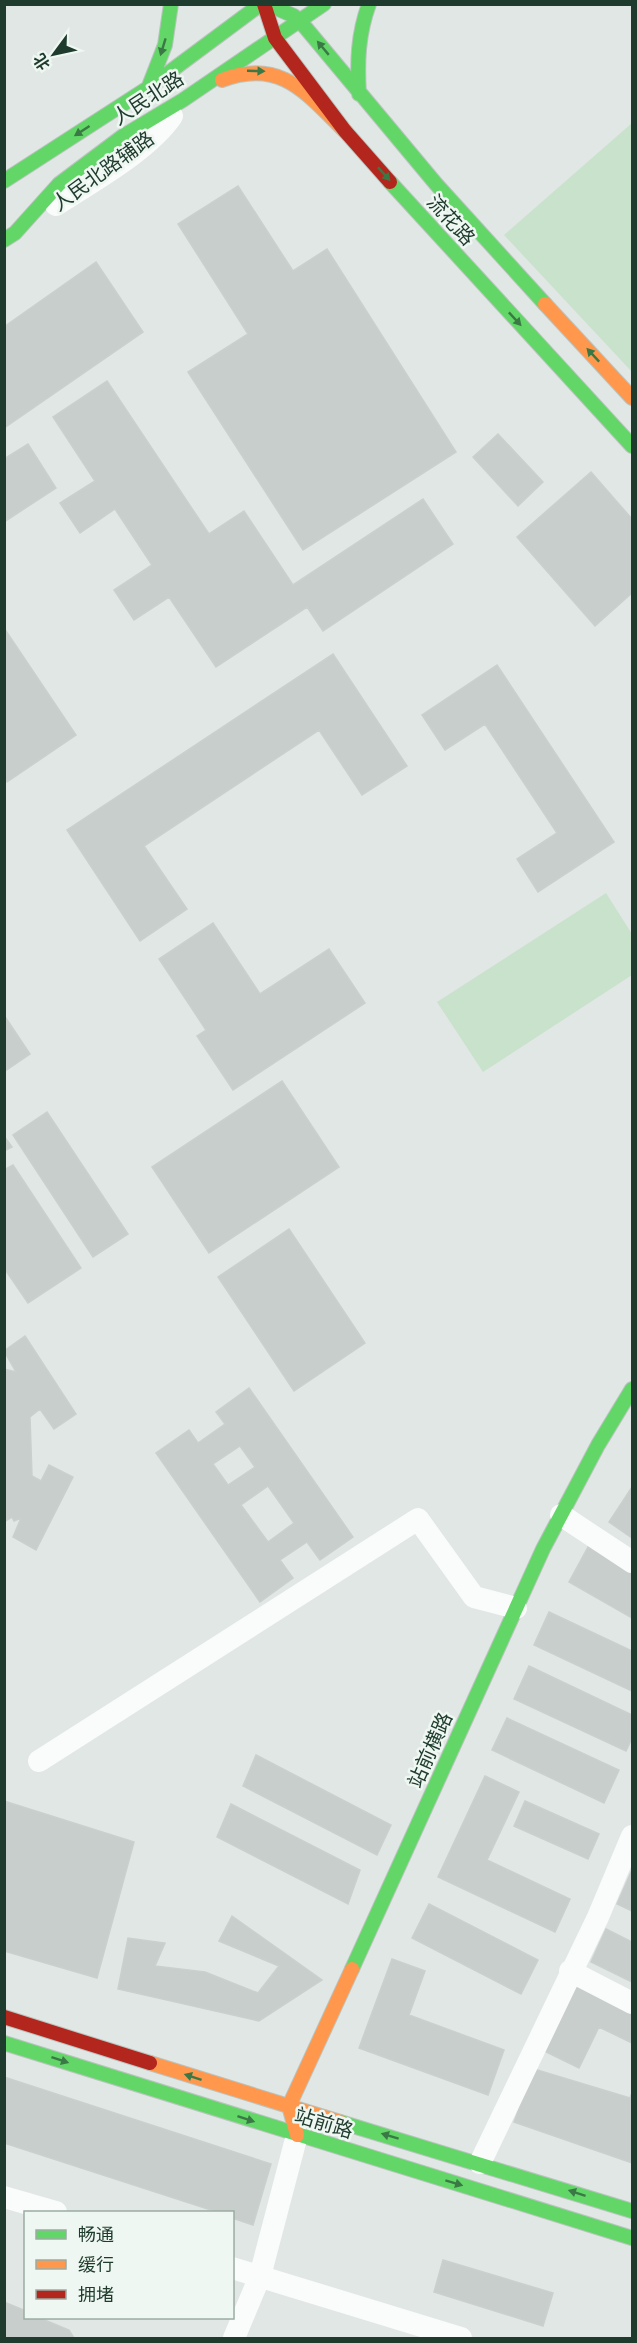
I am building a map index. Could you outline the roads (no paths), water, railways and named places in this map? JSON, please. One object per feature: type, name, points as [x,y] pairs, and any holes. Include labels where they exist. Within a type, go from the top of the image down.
[{"type":"street","points":[[148,88],[165,45],[171,4]]},
{"type":"street","name":"人民北路","points":[[4,181],[148,88],[265,4]]},
{"type":"street","name":"流花路","points":[[265,4],[294,16],[496,251],[633,398]]},
{"type":"street","name":"流花路","points":[[265,4],[275,38],[345,131],[449,248],[633,446]]},
{"type":"street","name":"人民北路","points":[[183,100],[324,4]]},
{"type":"street","points":[[359,94],[356,58],[359,33],[369,4]]},
{"type":"street","points":[[183,100],[232,74],[262,70],[281,77],[300,90],[345,131]]},
{"type":"street","name":"人民北路辅路","points":[[10,236],[144,146],[165,126],[183,100]]},
{"type":"street","name":"站前横路","points":[[289,2106],[516,1608],[598,1445],[633,1389]]},
{"type":"street","points":[[561,1515],[633,1562]]},
{"type":"street","points":[[39,1761],[418,1519],[474,1597],[516,1608]]},
{"type":"street","points":[[480,2163],[631,1844]]},
{"type":"street","points":[[570,1971],[633,2003]]},
{"type":"street","name":"站前路","points":[[4,2017],[633,2211]]},
{"type":"street","name":"站前路","points":[[4,2043],[633,2238]]},
{"type":"street","points":[[234,2338],[260,2276],[297,2135],[289,2106]]},
{"type":"street","points":[[4,2197],[53,2211]]},
{"type":"street","points":[[234,2269],[460,2338]]}]
